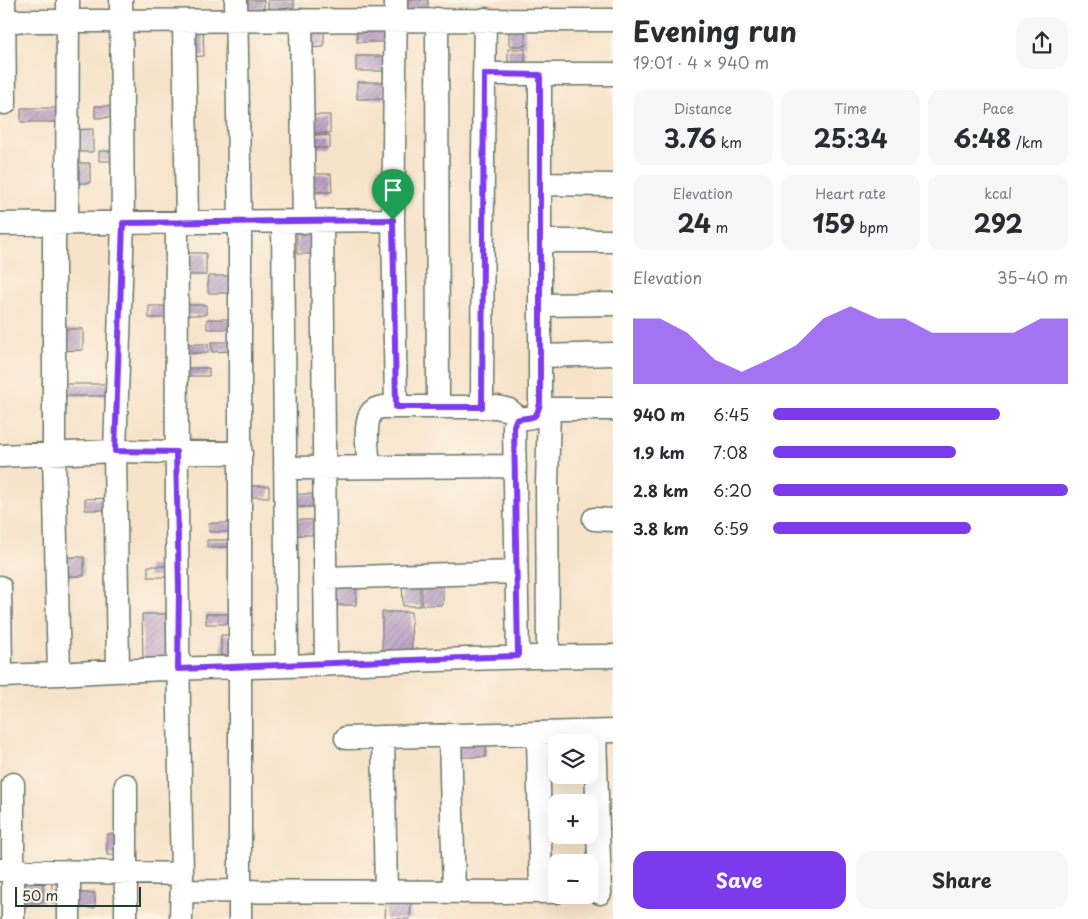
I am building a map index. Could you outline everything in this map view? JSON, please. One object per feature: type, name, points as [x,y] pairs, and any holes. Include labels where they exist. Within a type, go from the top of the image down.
[{"type":"street","points":[[395,10],[393,220],[396,407]]},
{"type":"street","points":[[5,102],[2,14],[121,11],[176,14],[236,11],[302,20],[395,10],[437,19],[485,19],[516,10],[578,10],[613,20]]},
{"type":"street","points":[[59,674],[54,453],[68,11]]},
{"type":"street","points":[[118,670],[115,451],[123,223],[121,11]]},
{"type":"street","points":[[236,11],[240,222],[240,919]]},
{"type":"street","points":[[176,14],[182,223],[176,452],[179,588],[181,919]]},
{"type":"street","points":[[437,19],[438,407]]},
{"type":"street","points":[[482,407],[485,19]]},
{"type":"street","points":[[302,20],[303,222],[323,468],[326,663]]},
{"type":"street","points":[[484,74],[613,74]]},
{"type":"street","points":[[540,75],[540,356],[536,412],[547,484],[548,656]]},
{"type":"street","points":[[540,184],[613,185]]},
{"type":"street","points":[[0,224],[393,220]]},
{"type":"street","points":[[287,666],[285,468],[303,222]]},
{"type":"street","points":[[540,241],[613,241]]},
{"type":"street","points":[[540,305],[613,304]]},
{"type":"street","points":[[540,356],[613,354]]},
{"type":"street","points":[[369,467],[367,423],[370,414],[376,408],[482,407],[536,412],[613,409]]},
{"type":"street","points":[[518,656],[514,426],[515,421],[536,412]]},
{"type":"street","points":[[0,456],[115,451],[241,453]]},
{"type":"street","points":[[285,468],[515,466]]},
{"type":"street","points":[[325,578],[516,572]]},
{"type":"street","points":[[0,587],[1,676],[518,656],[613,656]]},
{"type":"street","points":[[346,738],[604,732],[601,893]]},
{"type":"street","points":[[538,733],[548,878]]},
{"type":"street","points":[[450,735],[454,892]]},
{"type":"street","points":[[383,737],[386,892]]},
{"type":"street","points":[[13,784],[6,870],[13,919]]},
{"type":"street","points":[[126,785],[126,919]]},
{"type":"street","points":[[6,870],[126,873],[240,891],[548,892]]},
{"type":"street","points":[[69,872],[69,919]]},
{"type":"building","points":[[241,0],[264,0],[264,16],[240,17]]},
{"type":"building","points":[[268,0],[294,0],[294,11],[268,12]]},
{"type":"building","points":[[399,0],[428,0],[428,11],[399,11]]},
{"type":"building","points":[[357,23],[386,23],[386,42],[357,42]]},
{"type":"building","points":[[509,23],[525,23],[525,46],[509,46]]},
{"type":"building","points":[[324,24],[324,47],[306,48],[306,25]]},
{"type":"building","points":[[188,27],[203,27],[204,56],[189,57]]},
{"type":"building","points":[[508,49],[525,49],[525,72],[508,72]]},
{"type":"building","points":[[356,56],[385,56],[385,71],[356,71]]},
{"type":"building","points":[[357,82],[384,82],[384,99],[357,99]]},
{"type":"building","points":[[95,106],[119,106],[119,117],[95,118]]},
{"type":"building","points":[[21,108],[58,108],[58,122],[21,122]]},
{"type":"building","points":[[306,115],[330,115],[330,133],[306,133]]},
{"type":"building","points":[[93,129],[93,152],[70,152],[70,130]]},
{"type":"building","points":[[306,135],[330,135],[330,148],[306,148]]},
{"type":"building","points":[[99,151],[118,151],[118,161],[99,161]]},
{"type":"building","points":[[69,163],[90,163],[90,183],[69,183]]},
{"type":"building","points":[[308,174],[331,174],[332,192],[308,192]]},
{"type":"building","points":[[297,229],[316,229],[316,254],[297,254]]},
{"type":"building","points":[[184,253],[206,253],[206,275],[184,275]]},
{"type":"building","points":[[208,276],[233,276],[233,293],[208,293]]},
{"type":"building","points":[[181,305],[206,305],[206,315],[181,315]]},
{"type":"building","points":[[149,306],[168,306],[168,318],[149,318]]},
{"type":"building","points":[[207,319],[234,319],[234,329],[207,329]]},
{"type":"building","points":[[60,329],[83,329],[83,350],[60,351]]},
{"type":"building","points":[[211,342],[233,342],[233,351],[212,352]]},
{"type":"building","points":[[182,344],[208,344],[208,353],[182,353]]},
{"type":"building","points":[[183,368],[209,368],[209,376],[183,376]]},
{"type":"building","points":[[61,384],[112,384],[112,396],[61,396]]},
{"type":"building","points":[[249,486],[269,486],[269,497],[249,497]]},
{"type":"building","points":[[287,494],[318,494],[318,507],[287,507]]},
{"type":"building","points":[[111,498],[111,510],[85,510],[85,499]]},
{"type":"building","points":[[286,520],[316,520],[316,535],[286,535]]},
{"type":"building","points":[[209,523],[231,523],[231,532],[209,532]]},
{"type":"building","points":[[207,540],[231,540],[231,547],[207,547]]},
{"type":"building","points":[[59,557],[84,557],[84,576],[60,576]]},
{"type":"building","points":[[148,566],[171,566],[171,577],[148,577]]},
{"type":"building","points":[[327,582],[356,582],[356,605],[327,605]]},
{"type":"building","points":[[422,582],[443,582],[443,605],[422,605]]},
{"type":"building","points":[[402,583],[420,583],[420,606],[403,606]]},
{"type":"building","points":[[382,612],[411,612],[412,654],[382,654]]},
{"type":"building","points":[[142,614],[166,614],[167,659],[143,660]]},
{"type":"building","points":[[206,614],[232,614],[233,624],[206,624]]},
{"type":"building","points":[[221,635],[234,635],[234,661],[221,661]]},
{"type":"building","points":[[452,741],[486,741],[486,757],[452,757]]},
{"type":"building","points":[[107,834],[122,834],[122,855],[107,855]]},
{"type":"building","points":[[17,878],[43,878],[43,903],[17,903]]},
{"type":"building","points":[[52,879],[63,879],[63,903],[52,903]]},
{"type":"building","points":[[71,893],[95,893],[95,908],[71,908]]},
{"type":"building","points":[[386,900],[411,901],[410,919],[385,919]]},
{"type":"route","points":[[484,74],[540,75],[540,403],[534,417],[520,418],[515,421],[514,426],[518,656],[178,669],[179,588],[176,452],[115,451],[123,223],[393,220],[396,407],[482,407],[484,74]]}]
